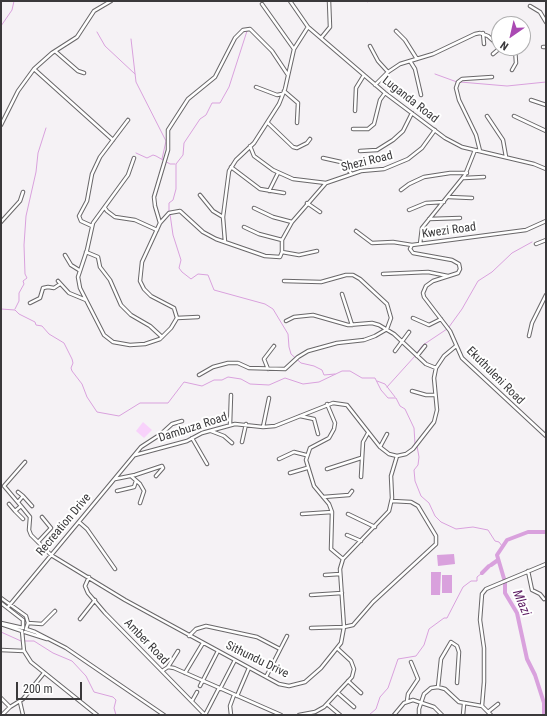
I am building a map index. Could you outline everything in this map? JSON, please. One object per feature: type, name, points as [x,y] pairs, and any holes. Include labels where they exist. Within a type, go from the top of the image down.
[{"type":"street","points":[[1,124],[18,92],[34,69],[55,51],[77,37],[94,11],[111,1]]},
{"type":"street","name":"Luganda Road","points":[[290,1],[308,27],[375,85],[452,143],[534,164],[546,169]]},
{"type":"street","points":[[321,38],[330,27],[329,1]]},
{"type":"street","points":[[262,4],[294,49]]},
{"type":"street","points":[[530,6],[540,12],[546,22]]},
{"type":"street","points":[[226,242],[223,217],[227,178],[231,167],[268,123],[284,91],[294,49],[308,27]]},
{"type":"street","points":[[160,223],[154,199],[168,150],[168,133],[188,99],[215,77],[235,38],[245,28],[251,30],[263,44],[272,51],[288,75]]},
{"type":"street","points":[[396,31],[405,40],[417,59]]},
{"type":"street","points":[[483,33],[484,44]]},
{"type":"street","points":[[375,85],[388,72],[400,64],[433,54],[475,34],[483,33],[491,38]]},
{"type":"street","points":[[370,46],[378,61],[388,72]]},
{"type":"street","points":[[55,51],[78,71],[84,73]]},
{"type":"street","points":[[512,70],[516,62],[516,56]]},
{"type":"street","points":[[410,61],[415,69],[421,95]]},
{"type":"street","points":[[34,69],[113,140]]},
{"type":"street","points":[[355,111],[356,88],[364,75]]},
{"type":"street","points":[[480,151],[473,128],[461,106],[456,88],[458,82],[462,78],[492,77]]},
{"type":"street","points":[[256,87],[279,95],[284,91]]},
{"type":"street","points":[[284,91],[298,103],[297,123]]},
{"type":"street","points":[[353,129],[368,129],[374,124],[380,100],[385,93]]},
{"type":"street","points":[[531,100],[546,105]]},
{"type":"street","points":[[360,151],[377,150],[393,140],[402,131],[412,113]]},
{"type":"street","points":[[487,116],[503,140],[506,157]]},
{"type":"street","points":[[514,116],[546,131]]},
{"type":"street","points":[[92,226],[82,221],[79,216],[88,201],[89,184],[95,166],[128,120]]},
{"type":"street","points":[[268,123],[293,147],[297,148],[307,143],[310,139]]},
{"type":"street","name":"Shezi Road","points":[[282,252],[282,240],[292,222],[326,183],[351,173],[384,169],[408,159],[422,148],[434,130]]},
{"type":"street","points":[[250,146],[254,156],[268,168],[278,173],[298,180],[326,183]]},
{"type":"street","points":[[420,244],[420,233],[428,219],[449,197],[467,173],[475,150]]},
{"type":"street","points":[[134,158],[128,175],[92,226],[86,252],[79,270],[79,285],[86,300],[104,335],[113,342],[130,345],[145,344],[162,337],[171,328],[177,318],[174,308],[151,296],[144,290],[140,281],[142,262],[160,223],[169,213],[180,211],[203,232],[271,258],[280,257],[282,252],[299,254],[317,251]]},
{"type":"street","points":[[323,158],[341,162],[351,173]]},
{"type":"street","points":[[231,167],[254,186],[269,191],[284,193]]},
{"type":"street","points":[[269,191],[278,173]]},
{"type":"street","points":[[401,190],[409,184],[424,177],[450,173],[467,173]]},
{"type":"street","points":[[463,178],[484,177]]},
{"type":"street","points":[[1,222],[20,201],[23,192]]},
{"type":"street","points":[[200,195],[213,211],[223,217]]},
{"type":"street","points":[[449,197],[472,198]]},
{"type":"street","points":[[409,210],[426,203],[444,202]]},
{"type":"street","points":[[307,203],[320,212]]},
{"type":"street","points":[[106,208],[107,212],[115,216],[135,220],[157,230]]},
{"type":"street","points":[[254,208],[273,217],[292,222]]},
{"type":"street","points":[[428,219],[460,218]]},
{"type":"street","name":"Kwezi Road","points":[[356,231],[372,243],[393,242],[412,245],[526,230],[546,221]]},
{"type":"street","points":[[244,227],[259,234],[282,240]]},
{"type":"street","points":[[536,244],[546,240]]},
{"type":"street","points":[[383,274],[428,272],[449,276],[459,271],[460,266],[457,262],[416,254],[410,250],[412,245]]},
{"type":"street","points":[[86,252],[98,257],[100,267],[110,280],[121,305],[129,314],[150,326],[162,337]]},
{"type":"street","points":[[65,255],[71,265],[79,270]]},
{"type":"street","points":[[199,375],[213,367],[228,362],[249,368],[285,369],[298,357],[308,351],[330,345],[364,340],[383,332],[387,328],[391,318],[390,308],[356,277],[349,275],[321,282],[284,281]]},
{"type":"street","name":"Ekuthuleni Road","points":[[449,276],[433,281],[424,289],[424,298],[450,331],[462,358],[546,436]]},
{"type":"street","points":[[58,281],[73,296],[86,300]]},
{"type":"street","points":[[30,303],[40,298],[44,288],[54,288],[60,284]]},
{"type":"street","points":[[342,294],[352,325]]},
{"type":"street","points":[[529,336],[532,323],[546,295]]},
{"type":"street","points":[[286,321],[294,317],[313,315],[339,324],[352,325],[372,323],[387,328],[426,364],[436,368]]},
{"type":"street","points":[[177,318],[198,318]]},
{"type":"street","points":[[413,318],[429,325],[441,319]]},
{"type":"street","points":[[395,351],[409,332]]},
{"type":"street","points":[[269,369],[265,364],[264,359],[274,346]]},
{"type":"street","points":[[417,356],[425,346]]},
{"type":"street","points":[[328,404],[335,423],[333,433],[329,438],[313,446],[306,455],[308,468],[314,486],[332,512],[330,547],[333,552],[343,559],[389,511],[392,501],[390,482],[397,456],[406,454],[418,444],[437,415],[434,378],[436,368],[444,356],[456,346]]},
{"type":"street","points":[[412,391],[426,395],[435,395]]},
{"type":"street","points":[[230,425],[231,395]]},
{"type":"street","points":[[263,427],[269,398]]},
{"type":"street","name":"Dambuza Road","points":[[135,455],[230,425],[246,424],[263,427],[275,426],[328,404],[340,403],[347,405],[357,416],[368,434],[380,447],[389,454],[397,456]]},
{"type":"street","points":[[300,416],[314,419],[318,434]]},
{"type":"street","name":"Recreation Drive","points":[[8,607],[141,447],[161,434],[172,424],[182,421]]},
{"type":"street","points":[[242,442],[246,424]]},
{"type":"street","points":[[208,431],[224,436],[232,444]]},
{"type":"street","points":[[361,476],[363,442],[368,434]]},
{"type":"street","points":[[380,447],[387,434]]},
{"type":"street","points":[[192,438],[207,464]]},
{"type":"street","points":[[279,459],[294,452],[306,455]]},
{"type":"street","points":[[327,469],[361,458]]},
{"type":"street","points":[[25,462],[4,486],[30,519],[30,532],[38,542],[51,528],[42,516]]},
{"type":"street","points":[[114,479],[131,476],[162,466],[163,468],[156,476]]},
{"type":"street","points":[[290,473],[308,468]]},
{"type":"street","points":[[131,476],[144,491],[140,503]]},
{"type":"street","points":[[117,491],[134,487],[136,481]]},
{"type":"street","points":[[323,497],[349,495],[352,491]]},
{"type":"street","points":[[18,492],[32,506]]},
{"type":"street","points":[[18,502],[23,496]]},
{"type":"street","points":[[311,628],[344,627],[354,623],[436,544],[437,538],[416,505],[392,501]]},
{"type":"street","points":[[9,504],[23,519]]},
{"type":"street","points":[[15,511],[21,506]]},
{"type":"street","points":[[302,514],[332,512]]},
{"type":"street","points":[[348,514],[375,527]]},
{"type":"street","points":[[79,522],[87,528],[115,569]]},
{"type":"street","points":[[347,535],[361,541]]},
{"type":"street","name":"Sithundu Drive","points":[[38,542],[51,555],[189,636],[279,684],[288,686],[305,682],[312,677],[338,649],[344,635],[340,574],[343,559]]},
{"type":"street","points":[[482,706],[484,648],[480,620],[483,591],[546,564]]},
{"type":"street","points":[[528,571],[532,590],[540,594],[544,599]]},
{"type":"street","points":[[325,575],[340,574]]},
{"type":"street","name":"Amber Road","points":[[89,577],[85,589],[104,612],[205,715]]},
{"type":"street","points":[[311,595],[342,593]]},
{"type":"street","points":[[1,598],[26,616],[28,623],[21,637],[24,651],[31,662],[97,715]]},
{"type":"street","points":[[80,619],[95,600]]},
{"type":"street","points":[[1,603],[23,620],[24,630]]},
{"type":"street","points":[[28,623],[42,624],[55,611]]},
{"type":"street","points":[[1,623],[35,632],[66,648],[164,715]]},
{"type":"street","points":[[189,636],[196,629],[206,626],[257,637],[280,650]]},
{"type":"street","points":[[266,677],[287,636]]},
{"type":"street","points":[[438,687],[441,659],[451,642],[457,646],[459,652],[457,683]]},
{"type":"street","points":[[185,674],[203,643]]},
{"type":"street","points":[[299,715],[315,712],[327,704],[338,693],[353,673],[353,664],[338,649]]},
{"type":"street","points":[[1,650],[24,651]]},
{"type":"street","points":[[162,671],[168,667],[178,651]]},
{"type":"street","points":[[200,686],[218,651]]},
{"type":"street","points":[[205,715],[235,660]]},
{"type":"street","points":[[407,701],[408,694],[418,679],[411,662]]},
{"type":"street","points":[[168,667],[280,715]]},
{"type":"street","points":[[231,715],[230,706],[249,668]]},
{"type":"street","points":[[2,715],[10,707],[20,702],[44,673]]},
{"type":"street","points":[[348,681],[361,693]]},
{"type":"street","points":[[419,715],[421,703],[428,690],[438,687],[445,689],[457,701],[464,704],[482,706],[492,715]]},
{"type":"street","points":[[192,701],[197,692]]},
{"type":"street","points":[[338,693],[354,707]]},
{"type":"street","points":[[1,698],[10,707]]},
{"type":"street","points":[[394,715],[400,706],[407,701],[421,703],[437,709],[442,715]]},
{"type":"street","points":[[20,702],[22,715]]},
{"type":"street","points":[[327,704],[340,715]]},
{"type":"street","points":[[463,715],[464,704]]},
{"type":"street","points":[[488,712],[498,704]]},
{"type":"shaded area","points":[[143,422],[152,430],[144,438],[136,431]]},
{"type":"shaded area","points":[[454,554],[455,564],[438,566],[437,555]]},
{"type":"shaded area","points":[[431,572],[441,572],[440,595],[431,595]]},
{"type":"shaded area","points":[[442,575],[452,575],[452,593],[442,593]]},
{"type":"waterway","points":[[1,26],[12,10],[14,1]]},
{"type":"waterway","points":[[169,211],[169,203],[173,200],[176,189],[176,164],[183,155],[184,143],[200,119],[206,115],[212,103],[220,103],[229,87],[247,31]]},
{"type":"waterway","points":[[97,32],[105,46],[135,74]]},
{"type":"waterway","points":[[131,39],[136,82],[166,141],[162,159]]},
{"type":"waterway","points":[[435,74],[457,82]]},
{"type":"waterway","points":[[460,82],[507,86],[546,82]]},
{"type":"waterway","points":[[15,309],[19,301],[19,293],[24,284],[23,281],[27,278],[25,274],[24,245],[26,216],[36,172],[38,153],[46,128]]},
{"type":"waterway","points":[[136,153],[147,158],[153,155],[170,164],[175,164]]},
{"type":"waterway","points":[[170,214],[173,235],[181,260],[179,268],[182,272],[191,279],[198,274],[208,275],[214,290],[265,304],[273,309],[288,334],[291,354],[301,363],[314,366],[322,370],[324,375],[335,374]]},
{"type":"waterway","points":[[449,327],[462,309],[478,281],[492,272],[512,253],[532,242]]},
{"type":"waterway","points":[[1,309],[15,310],[19,314],[35,322],[36,325],[42,326],[49,334],[64,343],[72,359],[72,371],[82,384],[87,397],[97,412],[119,416],[140,403],[168,403],[184,382],[202,386],[214,380],[222,380],[228,377],[241,379],[250,384],[269,385],[285,378],[303,384],[319,382],[342,371],[350,371],[362,378],[375,378],[381,390],[388,398],[396,398],[400,406],[405,409],[414,428],[415,444]]},
{"type":"waterway","points":[[417,353],[423,345],[447,329]]},
{"type":"waterway","points":[[387,387],[415,356]]},
{"type":"waterway","points":[[377,381],[385,384],[395,397]]},
{"type":"waterway","points":[[417,446],[419,457],[418,465],[414,470],[415,481],[421,496],[429,503],[435,516],[441,522],[456,529],[473,527],[488,530],[495,541],[499,542],[502,546]]},
{"type":"waterway","name":"Mlazi","points":[[544,715],[544,703],[535,675],[527,659],[517,613],[505,593],[505,582],[497,555],[507,540],[528,532],[546,532]]},
{"type":"waterway","points":[[491,565],[498,560]]},
{"type":"waterway","points":[[482,573],[489,566]]},
{"type":"waterway","points":[[369,715],[376,709],[380,697],[388,688],[398,659],[416,656],[424,645],[429,629],[444,618],[447,618],[463,587],[471,581],[477,581],[477,577],[482,573]]},
{"type":"waterway","points":[[1,632],[21,641]]},
{"type":"waterway","points":[[24,641],[34,641],[53,653],[72,661],[86,676],[94,692],[113,697],[116,700],[114,708],[116,715]]}]
